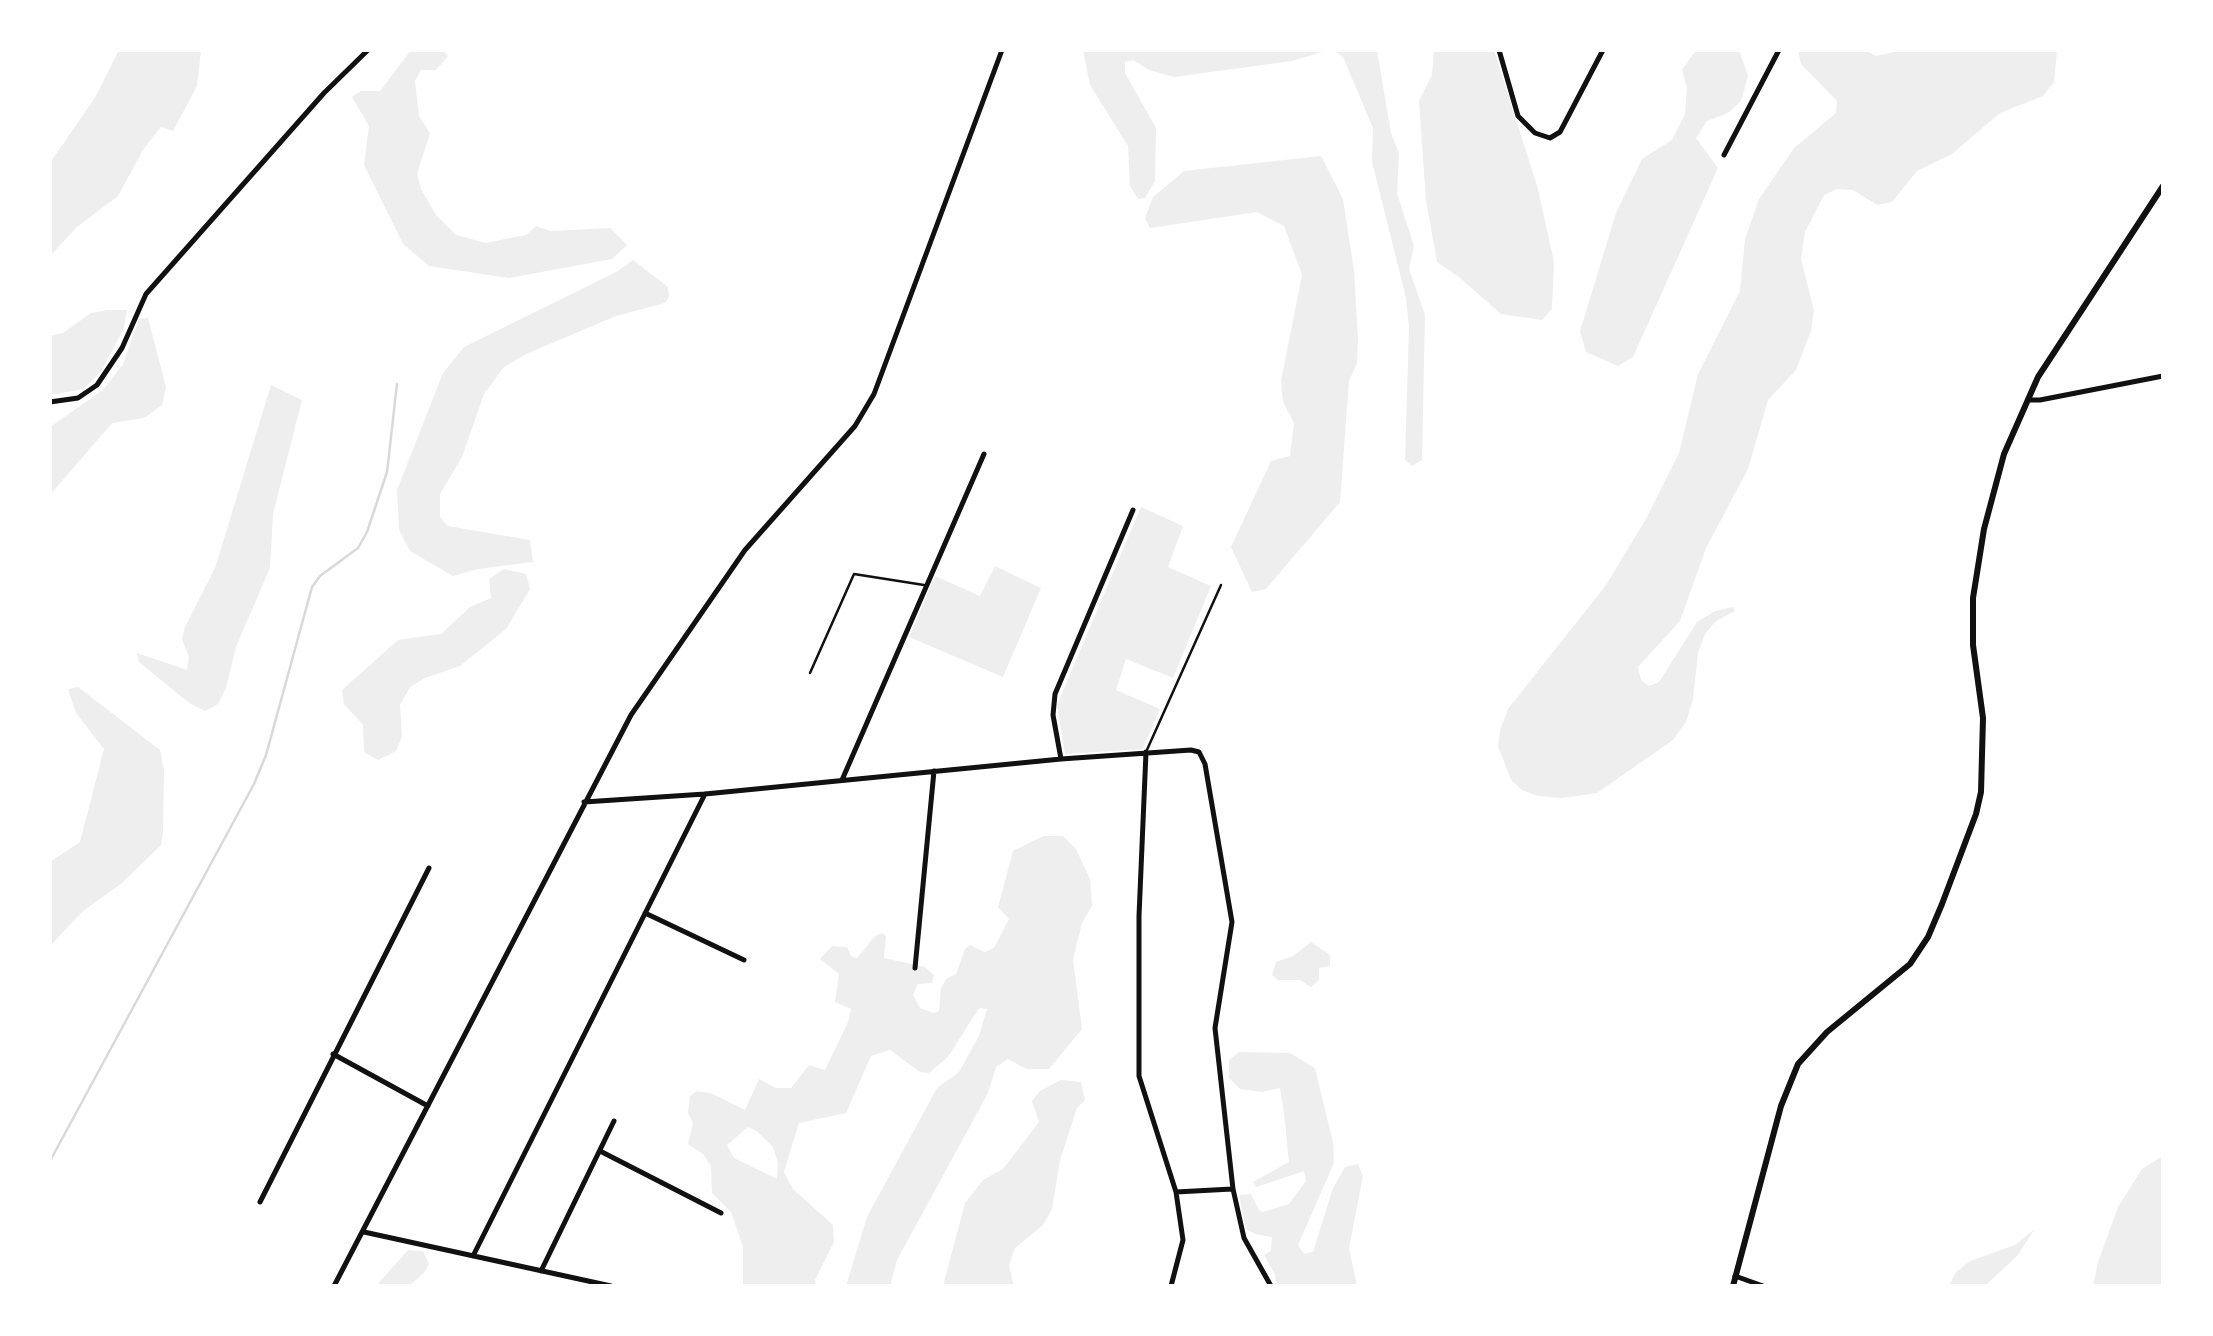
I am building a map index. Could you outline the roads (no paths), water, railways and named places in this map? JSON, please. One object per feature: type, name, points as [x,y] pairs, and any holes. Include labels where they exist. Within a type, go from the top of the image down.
[{"type":"main road","points":[[1733,1286],[1790,1079],[1808,1050],[1826,1032],[1910,964],[1942,904],[1976,814],[1984,745],[1973,645],[1973,598],[1984,528],[1999,473],[2026,399],[2163,186]]},
{"type":"street","points":[[50,402],[78,398],[98,386],[122,348],[146,294],[324,93],[368,50]]},
{"type":"street","points":[[334,1286],[631,715],[745,550],[855,426],[874,394],[1002,50]]},
{"type":"street","points":[[1499,50],[1518,116],[1546,138],[1560,132],[1603,50]]},
{"type":"street","points":[[1724,154],[1780,50]]},
{"type":"street","points":[[2026,399],[2040,400],[2163,376]]},
{"type":"street","points":[[842,780],[984,454]]},
{"type":"street","points":[[1061,759],[1053,714],[1054,694],[1132,510]]},
{"type":"street","points":[[584,802],[1146,752],[1194,750],[1201,754],[1232,922],[1216,1028],[1234,1189],[1244,1238],[1272,1286]]},
{"type":"street","points":[[1146,752],[1136,1060],[1176,1192],[1184,1240],[1171,1286]]},
{"type":"street","points":[[916,968],[934,771]]},
{"type":"street","points":[[473,1256],[705,794]]},
{"type":"street","points":[[260,1202],[429,868]]},
{"type":"street","points":[[645,913],[744,960]]},
{"type":"street","points":[[333,1054],[428,1106]]},
{"type":"street","points":[[542,1271],[614,1121]]},
{"type":"street","points":[[600,1150],[721,1213]]},
{"type":"street","points":[[1176,1192],[1234,1189]]},
{"type":"street","points":[[364,1232],[611,1286]]},
{"type":"street","points":[[1735,1276],[1762,1286]]},
{"type":"lane","points":[[810,673],[854,574],[928,586]]},
{"type":"lane","points":[[1146,752],[1221,584]]},
{"type":"waterway","points":[[50,1161],[254,784],[266,755],[312,587],[320,576],[358,548],[367,532],[387,472],[397,384]]}]
